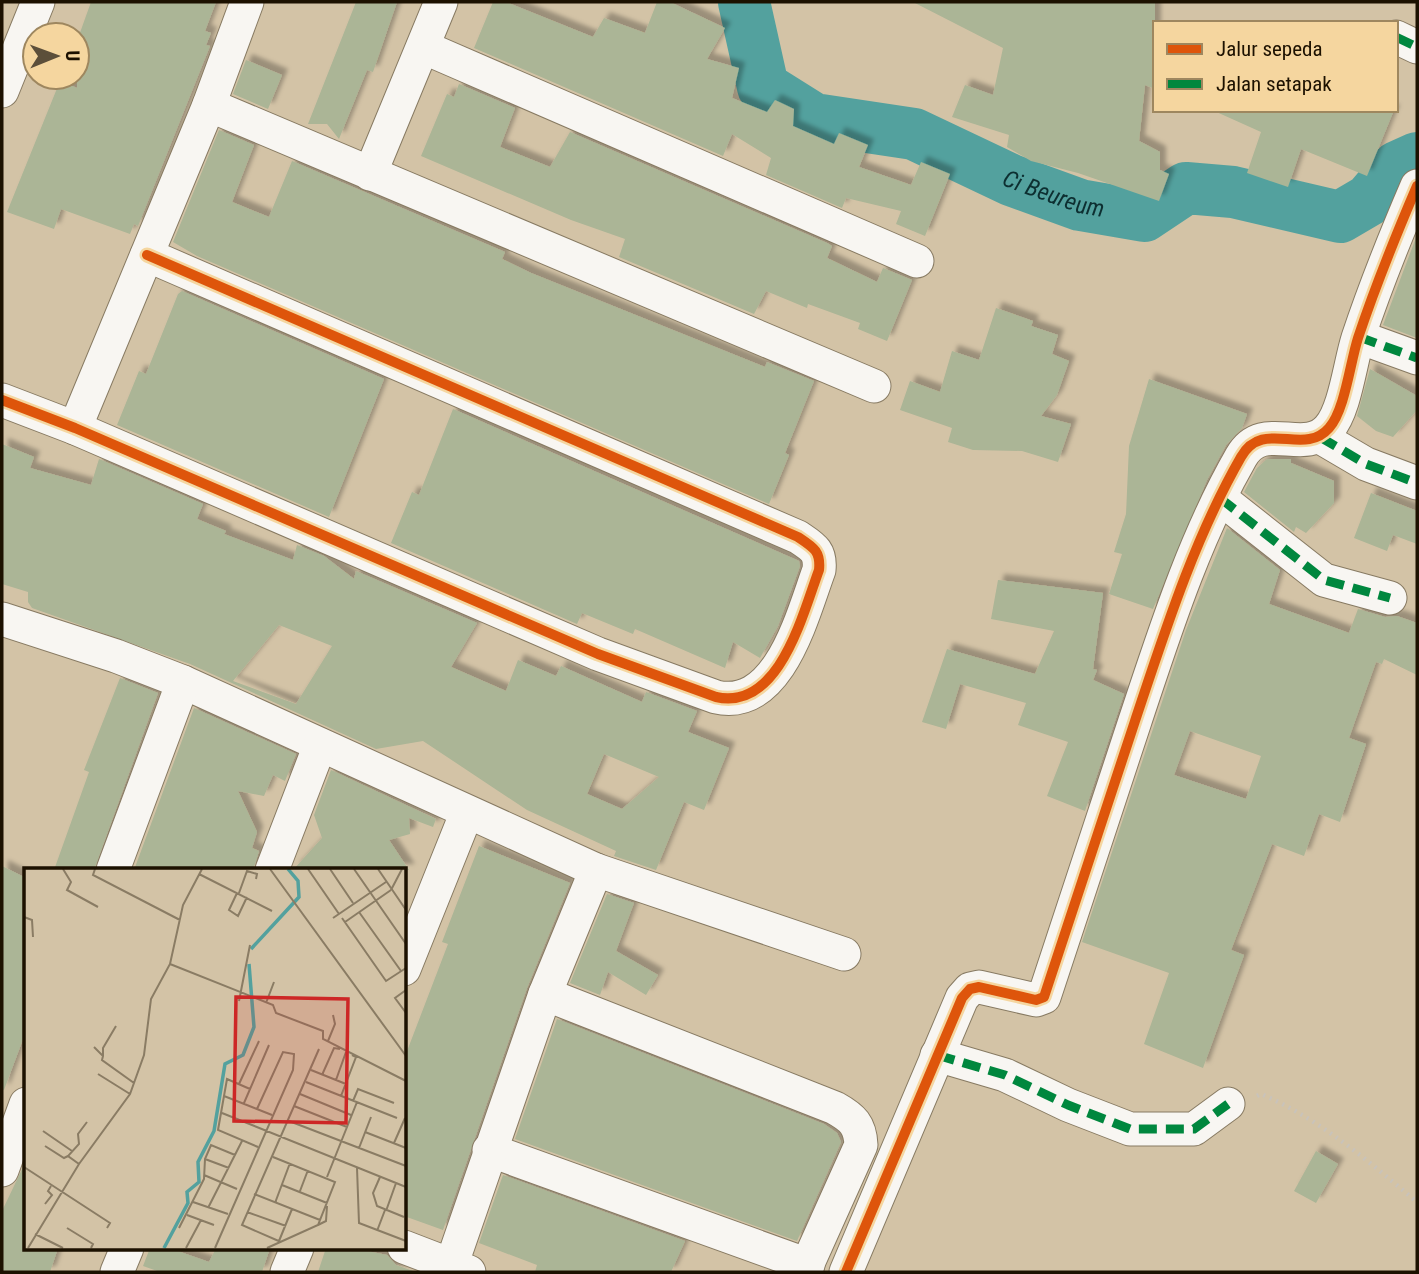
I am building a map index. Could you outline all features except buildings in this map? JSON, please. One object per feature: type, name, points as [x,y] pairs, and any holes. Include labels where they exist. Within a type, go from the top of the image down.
[{"type":"street","points":[[2,91],[38,2]]},
{"type":"street","points":[[75,428],[209,105],[247,2]]},
{"type":"street","points":[[370,174],[441,2]]},
{"type":"street","points":[[1398,38],[1417,47]]},
{"type":"street","points":[[423,47],[917,261]]},
{"type":"street","points":[[209,105],[874,386]]},
{"type":"street","points":[[846,1272],[962,998],[970,989],[979,987],[1037,1000],[1044,997],[1167,624],[1207,523],[1242,454],[1256,440],[1278,436],[1304,441],[1320,437],[1335,421],[1359,337],[1415,192]]},
{"type":"street","points":[[2,400],[75,428],[598,654],[716,697],[728,700],[754,693],[779,667],[816,578],[820,558],[817,550],[798,537],[147,255]]},
{"type":"street","points":[[1359,337],[1417,358]]},
{"type":"street","points":[[1320,437],[1366,464],[1417,483]]},
{"type":"street","points":[[1220,498],[1324,580],[1390,598]]},
{"type":"street","points":[[5,630],[116,656],[183,682],[596,870],[845,954]]},
{"type":"street","points":[[115,868],[183,682]]},
{"type":"street","points":[[273,868],[320,745]]},
{"type":"street","points":[[406,965],[467,812]]},
{"type":"street","points":[[406,1248],[460,1269],[489,1150],[545,994],[596,870]]},
{"type":"street","points":[[489,1150],[806,1269],[861,1146],[860,1132],[854,1119],[835,1108],[545,994]]},
{"type":"street","points":[[937,1055],[1004,1075],[1068,1105],[1130,1129],[1194,1129],[1228,1104]]},
{"type":"street","points":[[2,1170],[24,1110]]},
{"type":"street","points":[[117,1272],[126,1250]]},
{"type":"street","points":[[287,1272],[296,1250]]},
{"type":"path","points":[[1228,1104],[1262,1094],[1294,1108],[1359,1153],[1417,1202]]},
{"type":"waterway","name":"Ci Beureum","points":[[744,2],[763,87],[814,119],[914,134],[1011,180],[1080,205],[1144,216],[1186,188],[1233,192],[1340,217],[1369,200],[1397,167],[1417,158]]},
{"type":"marked path","points":[[1398,38],[1417,47]]},
{"type":"marked path","points":[[1359,337],[1417,358]]},
{"type":"marked path","points":[[1320,437],[1366,464],[1417,483]]},
{"type":"marked path","points":[[1220,498],[1324,580],[1390,598]]},
{"type":"marked path","points":[[937,1055],[1005,1075],[1068,1105],[1130,1129],[1194,1129],[1228,1104]]},
{"type":"cycle path","points":[[846,1272],[962,998],[970,989],[979,987],[1036,1000],[1044,997],[1158,653],[1209,520],[1241,457],[1250,446],[1272,438],[1296,440],[1319,436],[1335,420],[1365,319],[1417,186]]},
{"type":"cycle path","points":[[2,400],[75,428],[598,654],[716,697],[738,697],[756,690],[772,675],[785,656],[796,634],[819,570],[819,558],[815,550],[798,537],[147,255]]}]
